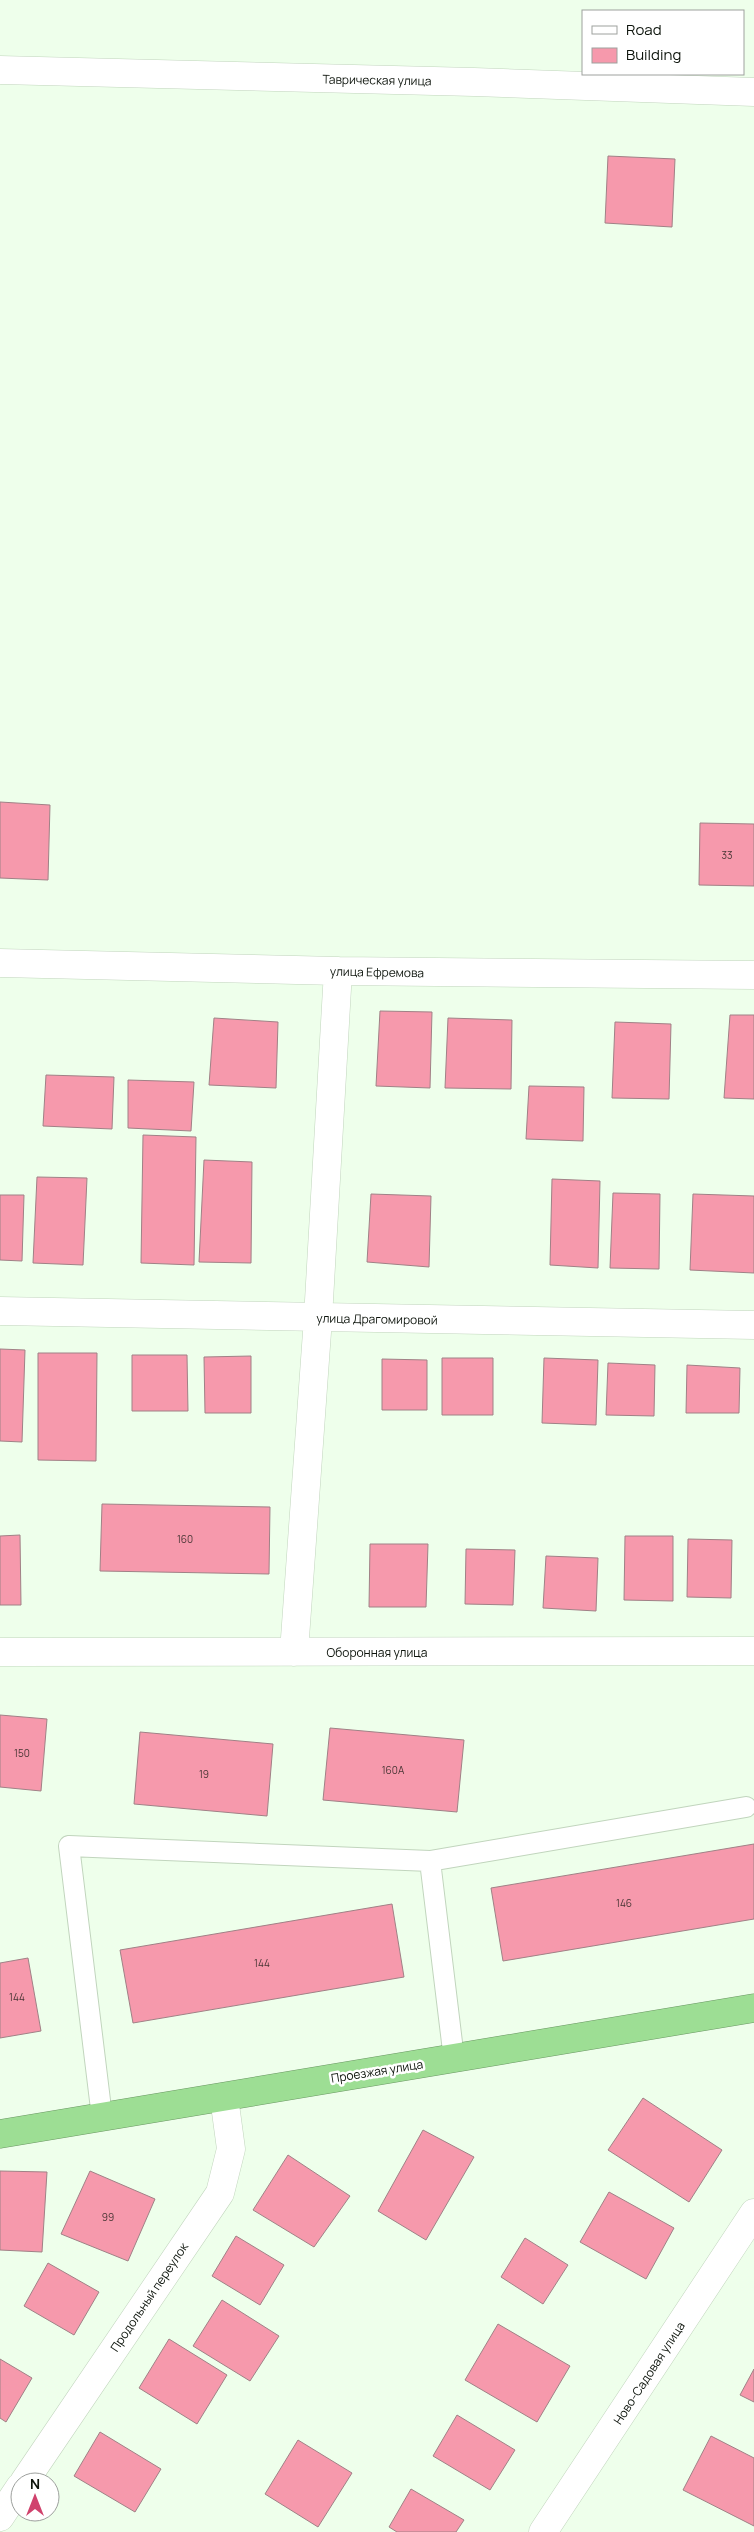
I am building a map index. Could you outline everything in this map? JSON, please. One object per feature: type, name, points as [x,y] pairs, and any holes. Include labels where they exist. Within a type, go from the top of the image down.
[{"type":"highway","name":"Проезжая улица","points":[[0,2134],[754,2008]]},
{"type":"street","name":"Таврическая улица","points":[[0,70],[484,82],[754,92]]},
{"type":"street","name":"улица Ефремова","points":[[0,963],[338,971],[754,975]]},
{"type":"street","points":[[294,1652],[318,1318],[338,971]]},
{"type":"street","name":"улица Драгомировой","points":[[0,1311],[754,1325]]},
{"type":"street","name":"Оборонная улица","points":[[0,1652],[754,1651]]},
{"type":"street","name":"Продольный переулок","points":[[31,2472],[220,2193],[231,2148],[224,2097]]},
{"type":"street","name":"Ново-Садовая улица","points":[[543,2532],[754,2213]]},
{"type":"street","points":[[0,2517],[10,2502]]},
{"type":"lane","points":[[102,2117],[69,1846],[430,1861],[746,1807]]},
{"type":"lane","points":[[430,1861],[454,2058]]},
{"type":"building","points":[[608,156],[675,159],[672,227],[605,223]]},
{"type":"building","points":[[0,802],[50,805],[48,880],[0,878]]},
{"type":"building","points":[[700,823],[754,824],[754,886],[699,885]]},
{"type":"building","points":[[380,1011],[432,1012],[430,1088],[376,1086]]},
{"type":"building","points":[[730,1015],[754,1015],[754,1099],[724,1098]]},
{"type":"building","points":[[214,1018],[278,1022],[276,1088],[209,1085]]},
{"type":"building","points":[[448,1018],[512,1020],[511,1089],[445,1088]]},
{"type":"building","points":[[615,1022],[671,1024],[669,1099],[612,1098]]},
{"type":"building","points":[[46,1075],[114,1077],[112,1129],[43,1126]]},
{"type":"building","points":[[128,1080],[194,1082],[191,1131],[128,1128]]},
{"type":"building","points":[[529,1086],[584,1087],[583,1141],[526,1139]]},
{"type":"building","points":[[143,1135],[196,1137],[194,1265],[141,1263]]},
{"type":"building","points":[[204,1160],[252,1162],[251,1263],[199,1262]]},
{"type":"building","points":[[37,1177],[87,1178],[83,1265],[33,1263]]},
{"type":"building","points":[[552,1179],[600,1181],[598,1268],[550,1265]]},
{"type":"building","points":[[613,1193],[660,1194],[659,1269],[610,1268]]},
{"type":"building","points":[[371,1194],[431,1196],[429,1267],[367,1262]]},
{"type":"building","points":[[693,1194],[754,1196],[754,1273],[690,1270]]},
{"type":"building","points":[[0,1195],[24,1195],[22,1261],[0,1260]]},
{"type":"building","points":[[0,1349],[25,1350],[22,1442],[0,1441]]},
{"type":"building","points":[[38,1353],[97,1353],[96,1461],[38,1460]]},
{"type":"building","points":[[132,1355],[187,1355],[188,1411],[132,1411]]},
{"type":"building","points":[[251,1356],[251,1413],[205,1413],[204,1357]]},
{"type":"building","points":[[442,1358],[493,1358],[493,1415],[442,1415]]},
{"type":"building","points":[[544,1358],[598,1360],[596,1425],[542,1423]]},
{"type":"building","points":[[382,1359],[427,1360],[427,1410],[382,1410]]},
{"type":"building","points":[[608,1363],[655,1365],[654,1416],[606,1415]]},
{"type":"building","points":[[687,1365],[740,1368],[739,1413],[686,1413]]},
{"type":"building","points":[[102,1504],[270,1507],[269,1574],[100,1571]]},
{"type":"building","points":[[20,1535],[21,1605],[0,1605],[0,1536]]},
{"type":"building","points":[[625,1536],[673,1536],[673,1601],[624,1600]]},
{"type":"building","points":[[688,1539],[732,1540],[731,1598],[687,1597]]},
{"type":"building","points":[[370,1544],[428,1544],[426,1607],[369,1607]]},
{"type":"building","points":[[466,1549],[515,1550],[513,1605],[465,1604]]},
{"type":"building","points":[[546,1556],[598,1558],[596,1611],[543,1608]]},
{"type":"building","points":[[0,1715],[47,1719],[41,1791],[0,1787]]},
{"type":"building","points":[[330,1728],[464,1740],[457,1812],[323,1800]]},
{"type":"building","points":[[140,1732],[273,1744],[267,1816],[134,1804]]},
{"type":"building","points":[[754,1844],[754,1919],[503,1961],[491,1888]]},
{"type":"building","points":[[392,1904],[404,1977],[133,2023],[120,1950]]},
{"type":"building","points":[[28,1958],[41,2031],[0,2038],[0,1963]]},
{"type":"building","points":[[643,2098],[722,2150],[689,2202],[608,2150]]},
{"type":"building","points":[[423,2130],[474,2157],[426,2240],[378,2211]]},
{"type":"building","points":[[288,2155],[350,2196],[314,2247],[253,2210]]},
{"type":"building","points":[[0,2171],[47,2172],[42,2252],[0,2250]]},
{"type":"building","points":[[90,2171],[155,2199],[128,2261],[61,2234]]},
{"type":"building","points":[[609,2192],[674,2228],[646,2279],[580,2242]]},
{"type":"building","points":[[236,2236],[284,2265],[260,2305],[212,2276]]},
{"type":"building","points":[[525,2238],[568,2265],[543,2304],[501,2277]]},
{"type":"building","points":[[48,2263],[99,2292],[74,2335],[24,2306]]},
{"type":"building","points":[[222,2300],[279,2336],[250,2381],[193,2346]]},
{"type":"building","points":[[498,2324],[570,2366],[537,2422],[465,2380]]},
{"type":"building","points":[[169,2339],[227,2375],[197,2424],[139,2388]]},
{"type":"building","points":[[0,2359],[32,2378],[6,2422],[0,2418]]},
{"type":"building","points":[[754,2369],[754,2402],[740,2395]]},
{"type":"building","points":[[457,2415],[515,2450],[490,2490],[433,2456]]},
{"type":"building","points":[[100,2432],[161,2469],[135,2512],[74,2476]]},
{"type":"building","points":[[711,2436],[754,2458],[754,2526],[683,2490]]},
{"type":"building","points":[[298,2440],[352,2473],[318,2527],[265,2494]]},
{"type":"building","points":[[411,2489],[464,2520],[456,2532],[397,2532],[389,2527]]}]
